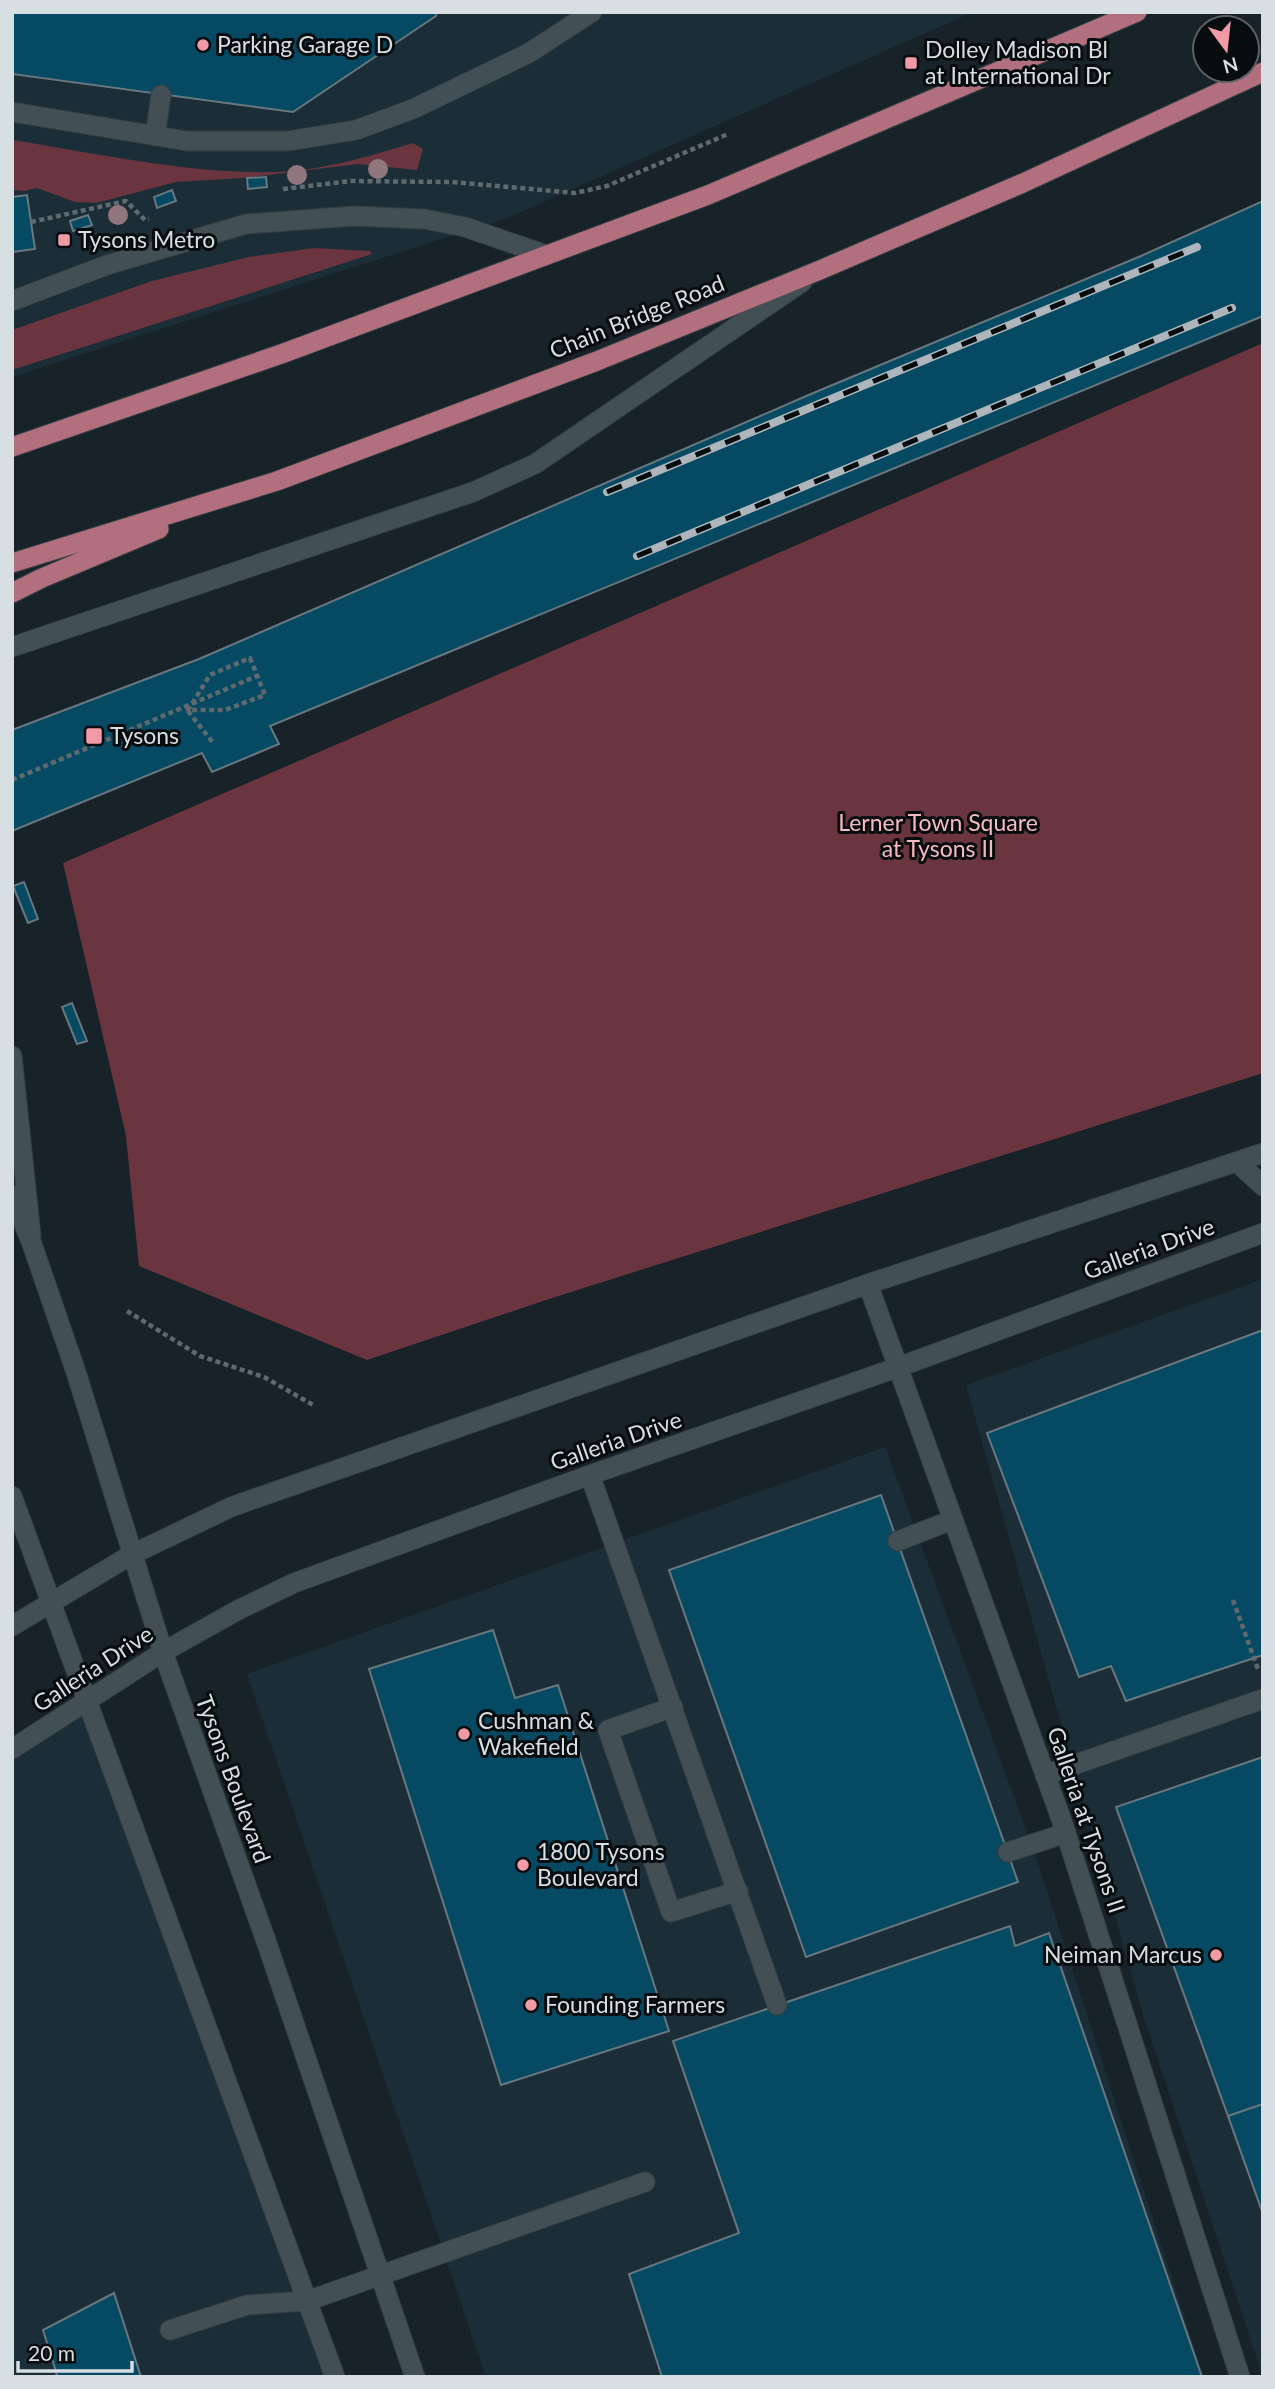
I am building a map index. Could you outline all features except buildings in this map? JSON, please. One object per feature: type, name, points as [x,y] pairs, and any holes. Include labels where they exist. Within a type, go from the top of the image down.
[{"type":"main road","points":[[12,447],[284,353],[708,195],[1137,12]]},
{"type":"main road","name":"Chain Bridge Road","points":[[12,563],[277,481],[597,361],[1023,183],[1263,72]]},
{"type":"main road","points":[[12,593],[42,578],[277,481]]},
{"type":"street","points":[[12,112],[187,141],[288,141],[356,130],[413,109],[529,53],[592,12]]},
{"type":"street","points":[[155,136],[161,95]]},
{"type":"street","points":[[12,301],[107,265],[246,225],[354,216],[424,219],[466,227],[546,255]]},
{"type":"street","points":[[12,647],[472,492],[534,464],[820,270]]},
{"type":"street","points":[[12,1056],[32,1244]]},
{"type":"street","points":[[12,1626],[131,1555],[244,1503],[868,1284],[1263,1153]]},
{"type":"street","points":[[1237,1162],[1263,1186]]},
{"type":"street","name":"Tysons Boulevard","points":[[12,1195],[32,1244],[114,1490],[131,1555],[163,1652],[415,2377]]},
{"type":"street","name":"Galleria Drive","points":[[12,1749],[163,1652],[238,1610],[294,1583],[590,1475],[897,1368],[1263,1233]]},
{"type":"street","name":"Galleria at Tysons II","points":[[868,1284],[1066,1833],[1240,2377]]},
{"type":"street","points":[[590,1475],[777,2005]]},
{"type":"street","points":[[12,1496],[335,2377]]},
{"type":"street","points":[[898,1541],[952,1520]]},
{"type":"street","points":[[1045,1775],[1263,1699]]},
{"type":"street","points":[[673,1707],[608,1730],[671,1912],[737,1891]]},
{"type":"street","points":[[1008,1852],[1066,1833]]},
{"type":"street","points":[[170,2330],[247,2305],[307,2301],[645,2182]]},
{"type":"path","points":[[250,658],[265,695],[225,710],[188,710],[210,675],[250,658]]},
{"type":"path","points":[[12,780],[257,676]]},
{"type":"path","points":[[188,710],[214,744]]},
{"type":"path","points":[[127,1311],[200,1356],[264,1377],[315,1406]]},
{"type":"path","points":[[1233,1600],[1254,1659]]},
{"type":"shaded area","points":[[12,12],[973,12],[507,218],[12,377]]},
{"type":"shaded area","points":[[1263,1279],[1263,2377],[1143,2015],[966,1385]]},
{"type":"shaded area","points":[[885,1447],[1035,1854],[1204,2377],[486,2377],[247,1674]]},
{"type":"shaded area","points":[[88,1702],[340,2377],[12,2377],[12,1750]]},
{"type":"green space","points":[[12,140],[142,162],[240,172],[290,171],[326,166],[413,143],[423,149],[417,170],[358,164],[243,178],[176,182],[96,203],[75,202],[37,188],[12,190]]},
{"type":"green space","points":[[314,248],[370,251],[372,254],[12,370],[12,330],[152,281],[249,257]]},
{"type":"green space","name":"Lerner Town Square at Tysons II","points":[[1263,343],[1263,1073],[549,1299],[367,1360],[139,1266],[126,1136],[63,863]]},
{"type":"railway","points":[[607,492],[1197,247]]},
{"type":"railway","points":[[637,556],[1232,308]]},
{"type":"place","name":"Parking Garage D","points":[[203,45]]},
{"type":"place","name":"Dolley Madison Bl at International Dr","points":[[911,63]]},
{"type":"place","name":"Tysons Metro","points":[[64,240]]},
{"type":"place","name":"Tysons","points":[[94,736]]},
{"type":"place","name":"Cushman & Wakefield","points":[[464,1734]]},
{"type":"place","name":"1800 Tysons Boulevard","points":[[523,1865]]},
{"type":"place","name":"Neiman Marcus","points":[[1216,1955]]},
{"type":"place","name":"Founding Farmers","points":[[531,2005]]}]
